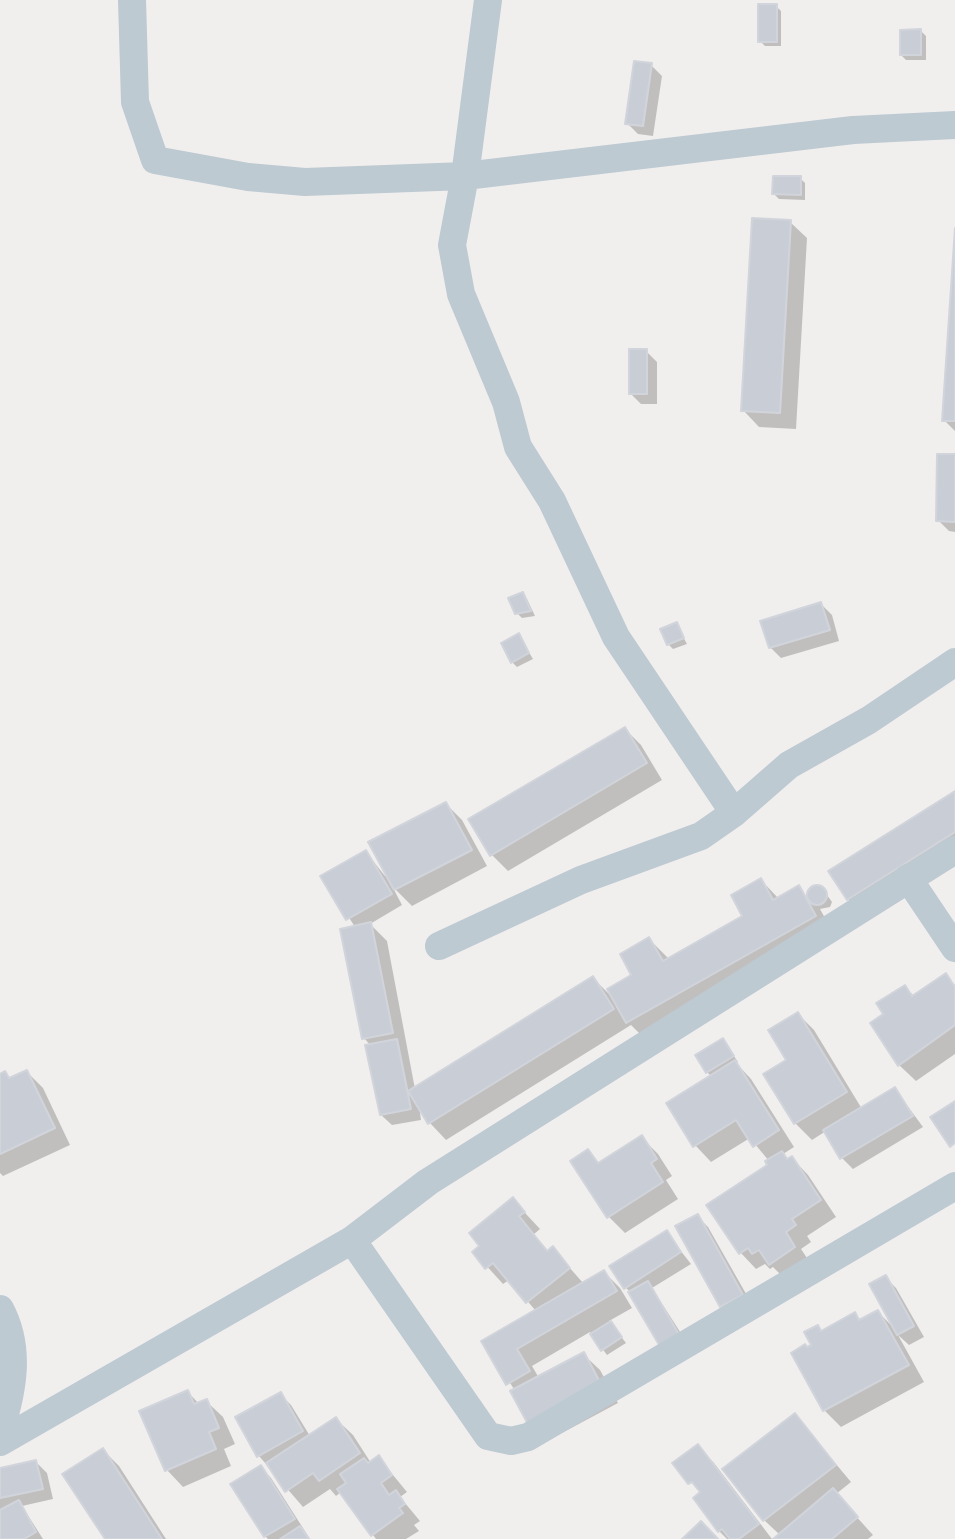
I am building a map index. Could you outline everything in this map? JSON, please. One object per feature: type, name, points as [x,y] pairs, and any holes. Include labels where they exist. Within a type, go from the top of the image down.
[{"type":"street","points":[[132,0],[135,102],[155,160],[248,177],[305,182],[465,176],[853,130],[955,125]]},
{"type":"street","points":[[488,0],[465,176],[452,245],[461,294],[506,402],[518,447],[552,501],[616,637],[734,813]]},
{"type":"street","points":[[439,946],[581,880],[701,836],[734,813],[789,765],[869,720],[955,662]]},
{"type":"street","points":[[0,1442],[352,1240],[428,1182],[955,850]]},
{"type":"street","points":[[908,878],[955,948]]},
{"type":"street","points":[[352,1240],[488,1436],[511,1441],[528,1437],[955,1186]]},
{"type":"street","points":[[0,1309],[8,1323],[14,1379],[0,1431]]},
{"type":"building","points":[[758,4],[777,4],[777,42],[758,42]]},
{"type":"building","points":[[921,29],[921,55],[900,55],[900,30]]},
{"type":"building","points":[[634,61],[652,63],[643,126],[625,124]]},
{"type":"building","points":[[773,176],[801,176],[801,195],[772,194]]},
{"type":"building","points":[[752,218],[791,220],[780,413],[741,411]]},
{"type":"building","points":[[955,228],[955,421],[942,421]]},
{"type":"building","points":[[629,349],[647,349],[647,394],[629,394]]},
{"type":"building","points":[[937,454],[955,454],[955,522],[936,521]]},
{"type":"building","points":[[523,592],[531,611],[515,614],[508,598]]},
{"type":"building","points":[[821,602],[830,630],[769,648],[760,621]]},
{"type":"building","points":[[677,622],[684,638],[667,645],[660,629]]},
{"type":"building","points":[[519,633],[529,653],[511,663],[501,643]]},
{"type":"building","points":[[625,727],[647,763],[490,856],[468,819]]},
{"type":"building","points":[[955,791],[955,832],[847,900],[828,871]]},
{"type":"building","points":[[446,802],[472,850],[394,890],[368,842]]},
{"type":"building","points":[[366,850],[392,894],[346,920],[320,876]]},
{"type":"building","points":[[761,878],[773,900],[799,885],[816,916],[626,1023],[607,989],[631,975],[620,954],[649,937],[663,961],[742,916],[731,895]]},
{"type":"building","points":[[813,885],[821,885],[827,895],[821,905],[813,905],[807,899],[807,891]]},
{"type":"building","points":[[371,922],[393,1033],[362,1039],[340,929]]},
{"type":"building","points":[[946,973],[955,987],[955,1025],[898,1066],[870,1023],[883,1014],[876,1003],[905,985],[912,996]]},
{"type":"building","points":[[593,976],[614,1009],[428,1124],[408,1091]]},
{"type":"building","points":[[798,1012],[847,1092],[794,1124],[763,1074],[786,1060],[768,1030]]},
{"type":"building","points":[[723,1038],[734,1056],[706,1073],[695,1055]]},
{"type":"building","points":[[397,1039],[411,1109],[380,1115],[365,1045]]},
{"type":"building","points":[[735,1060],[779,1130],[753,1147],[736,1120],[693,1147],[666,1103]]},
{"type":"building","points":[[27,1070],[55,1128],[0,1154],[0,1074],[5,1071],[9,1078]]},
{"type":"building","points":[[895,1087],[913,1116],[840,1159],[823,1130]]},
{"type":"building","points":[[955,1101],[955,1143],[950,1147],[930,1117]]},
{"type":"building","points":[[642,1135],[657,1159],[651,1163],[663,1182],[607,1218],[570,1161],[588,1149],[598,1163]]},
{"type":"building","points":[[782,1151],[787,1159],[792,1156],[821,1200],[792,1219],[796,1225],[786,1232],[795,1247],[769,1265],[759,1250],[752,1254],[748,1248],[739,1254],[706,1205],[767,1165],[765,1161]]},
{"type":"building","points":[[513,1197],[525,1212],[519,1216],[547,1251],[553,1246],[570,1268],[526,1303],[493,1263],[485,1269],[472,1252],[479,1246],[469,1233]]},
{"type":"building","points":[[698,1214],[743,1295],[720,1307],[675,1226]]},
{"type":"building","points":[[667,1230],[681,1252],[624,1289],[609,1266]]},
{"type":"building","points":[[604,1270],[617,1291],[517,1349],[530,1371],[506,1385],[481,1341]]},
{"type":"building","points":[[886,1275],[914,1326],[897,1335],[869,1284]]},
{"type":"building","points":[[648,1281],[681,1338],[662,1350],[628,1292]]},
{"type":"building","points":[[878,1310],[909,1365],[823,1411],[791,1353],[805,1344],[807,1347],[811,1345],[804,1332],[818,1325],[821,1331],[855,1312],[859,1320]]},
{"type":"building","points":[[611,1321],[622,1337],[601,1351],[590,1334]]},
{"type":"building","points":[[584,1352],[602,1386],[529,1426],[510,1391]]},
{"type":"building","points":[[188,1390],[194,1404],[207,1399],[219,1428],[209,1432],[216,1449],[165,1471],[139,1411]]},
{"type":"building","points":[[281,1392],[303,1431],[257,1457],[235,1417]]},
{"type":"building","points":[[795,1413],[836,1465],[763,1521],[722,1469]]},
{"type":"building","points":[[336,1417],[360,1453],[319,1481],[313,1473],[285,1492],[266,1463]]},
{"type":"building","points":[[698,1444],[759,1524],[739,1539],[730,1539],[722,1529],[718,1532],[693,1498],[700,1492],[692,1482],[688,1484],[672,1463]]},
{"type":"building","points":[[103,1448],[162,1539],[105,1539],[62,1474]]},
{"type":"building","points":[[379,1455],[392,1475],[381,1483],[389,1495],[396,1490],[405,1504],[399,1508],[403,1513],[371,1536],[337,1489],[346,1483],[340,1474],[364,1458],[368,1463]]},
{"type":"building","points":[[36,1460],[43,1489],[0,1498],[0,1468]]},
{"type":"building","points":[[261,1465],[295,1519],[264,1537],[230,1484]]},
{"type":"building","points":[[833,1488],[858,1517],[832,1539],[773,1539]]},
{"type":"building","points":[[19,1500],[36,1532],[24,1539],[0,1539],[0,1510]]},
{"type":"building","points":[[701,1521],[718,1539],[682,1539]]},
{"type":"building","points":[[300,1526],[309,1539],[280,1539]]}]
